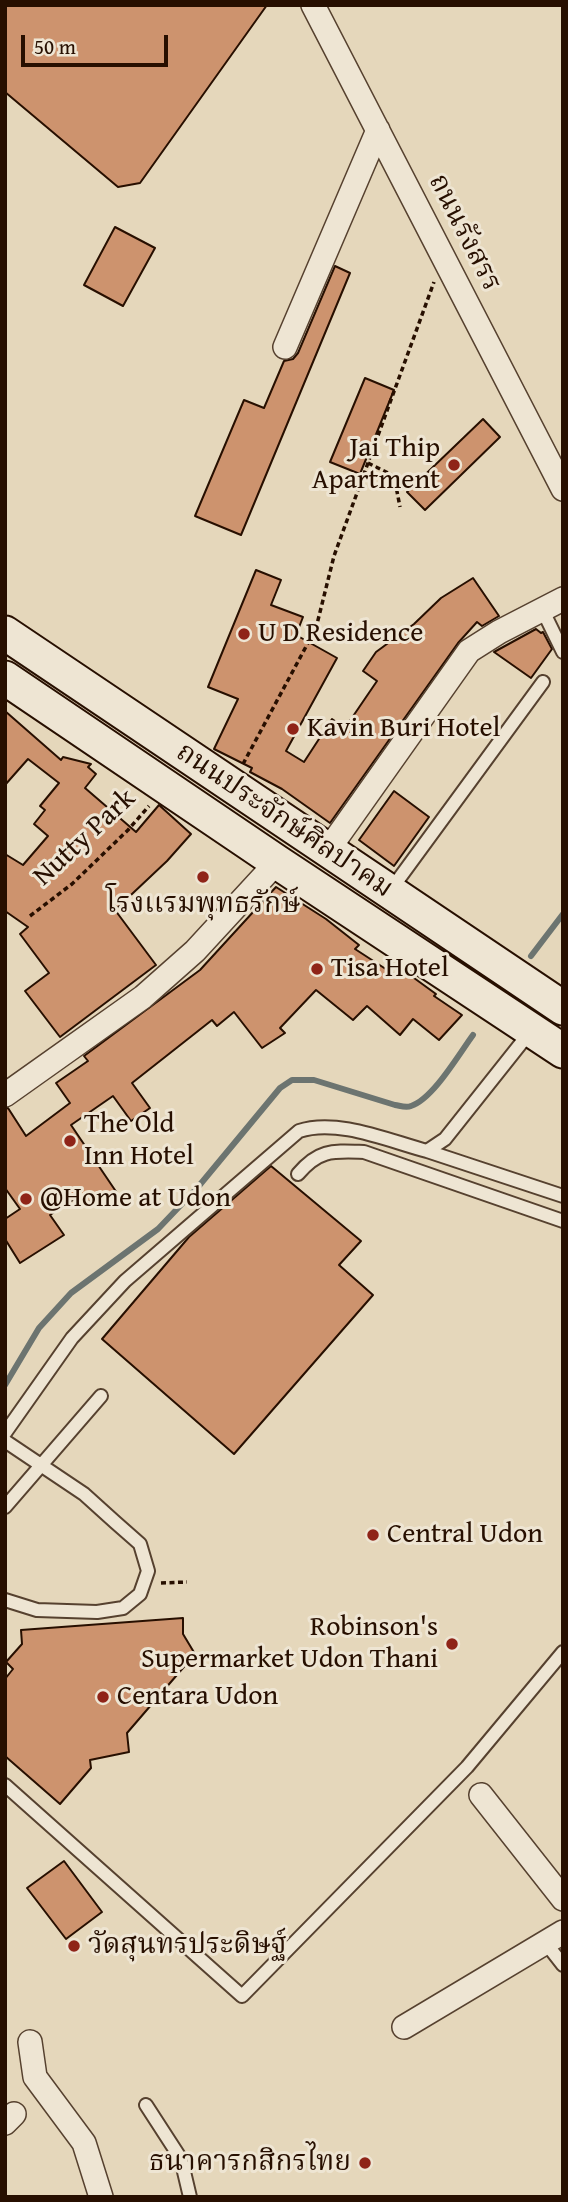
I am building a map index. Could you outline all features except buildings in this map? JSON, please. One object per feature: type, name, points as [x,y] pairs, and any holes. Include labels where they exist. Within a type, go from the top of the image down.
[{"type":"street","name":"ถนนรังสรร","points":[[313,5],[563,489]]},
{"type":"street","points":[[285,347],[378,130]]},
{"type":"street","points":[[328,850],[469,651],[563,599]]},
{"type":"street","name":"ถนนประจักษ์ศิลปาคม","points":[[8,640],[231,785],[558,1005]]},
{"type":"street","name":"ถนนประจักษ์ศิลปาคม","points":[[5,678],[563,1051]]},
{"type":"street","points":[[5,1095],[143,997],[195,951],[277,862],[298,830]]},
{"type":"street","points":[[531,1031],[558,1005]]},
{"type":"street","points":[[481,1795],[563,1899]]},
{"type":"street","points":[[404,2027],[554,1937]]},
{"type":"street","points":[[30,2042],[35,2077],[84,2143],[101,2197]]},
{"type":"lane","points":[[542,609],[563,652]]},
{"type":"lane","points":[[390,892],[543,682]]},
{"type":"lane","points":[[427,1151],[445,1139],[531,1031]]},
{"type":"lane","points":[[5,1433],[72,1338],[125,1282],[299,1131],[319,1126],[347,1129],[427,1151],[563,1196]]},
{"type":"lane","points":[[298,1174],[318,1155],[332,1151],[364,1152],[563,1222]]},
{"type":"lane","points":[[5,1507],[100,1396]]},
{"type":"lane","points":[[5,1441],[84,1494],[140,1544],[148,1571],[140,1594],[123,1608],[97,1612],[37,1610],[5,1600]]},
{"type":"lane","points":[[5,1785],[242,1996],[467,1767],[563,1652]]},
{"type":"lane","points":[[554,1937],[563,1965]]},
{"type":"lane","points":[[146,2105],[181,2159],[190,2197]]},
{"type":"path","points":[[231,785],[316,628],[334,556],[443,257]]},
{"type":"path","points":[[368,463],[394,476],[400,507]]},
{"type":"path","name":"Nutty Park","points":[[30,916],[72,884],[128,830],[164,786]]},
{"type":"path","points":[[144,1584],[187,1582]]},
{"type":"waterway","points":[[531,956],[563,914]]},
{"type":"waterway","points":[[5,1385],[39,1328],[71,1293],[158,1229],[198,1187],[280,1088],[292,1080],[314,1080],[409,1107],[428,1095],[437,1085],[473,1035]]},
{"type":"place","name":"Jai Thip Apartment","points":[[454,465]]},
{"type":"place","name":"U D Residence","points":[[244,634]]},
{"type":"place","name":"Kavin Buri Hotel","points":[[293,729]]},
{"type":"place","name":"โรงเเรมพุทธรักษ์","points":[[203,877]]},
{"type":"place","name":"Tisa Hotel","points":[[317,969]]},
{"type":"place","name":"The Old Inn Hotel","points":[[70,1141]]},
{"type":"place","name":"@Home at Udon","points":[[26,1199]]},
{"type":"place","name":"Central Udon","points":[[373,1535]]},
{"type":"place","name":"Robinson's Supermarket Udon Thani","points":[[452,1644]]},
{"type":"place","name":"Centara Udon","points":[[103,1697]]},
{"type":"place","name":"วัดสุนทรประดิษฐ์","points":[[74,1946]]},
{"type":"place","name":"ธนาคารกสิกรไทย","points":[[365,2163]]}]
